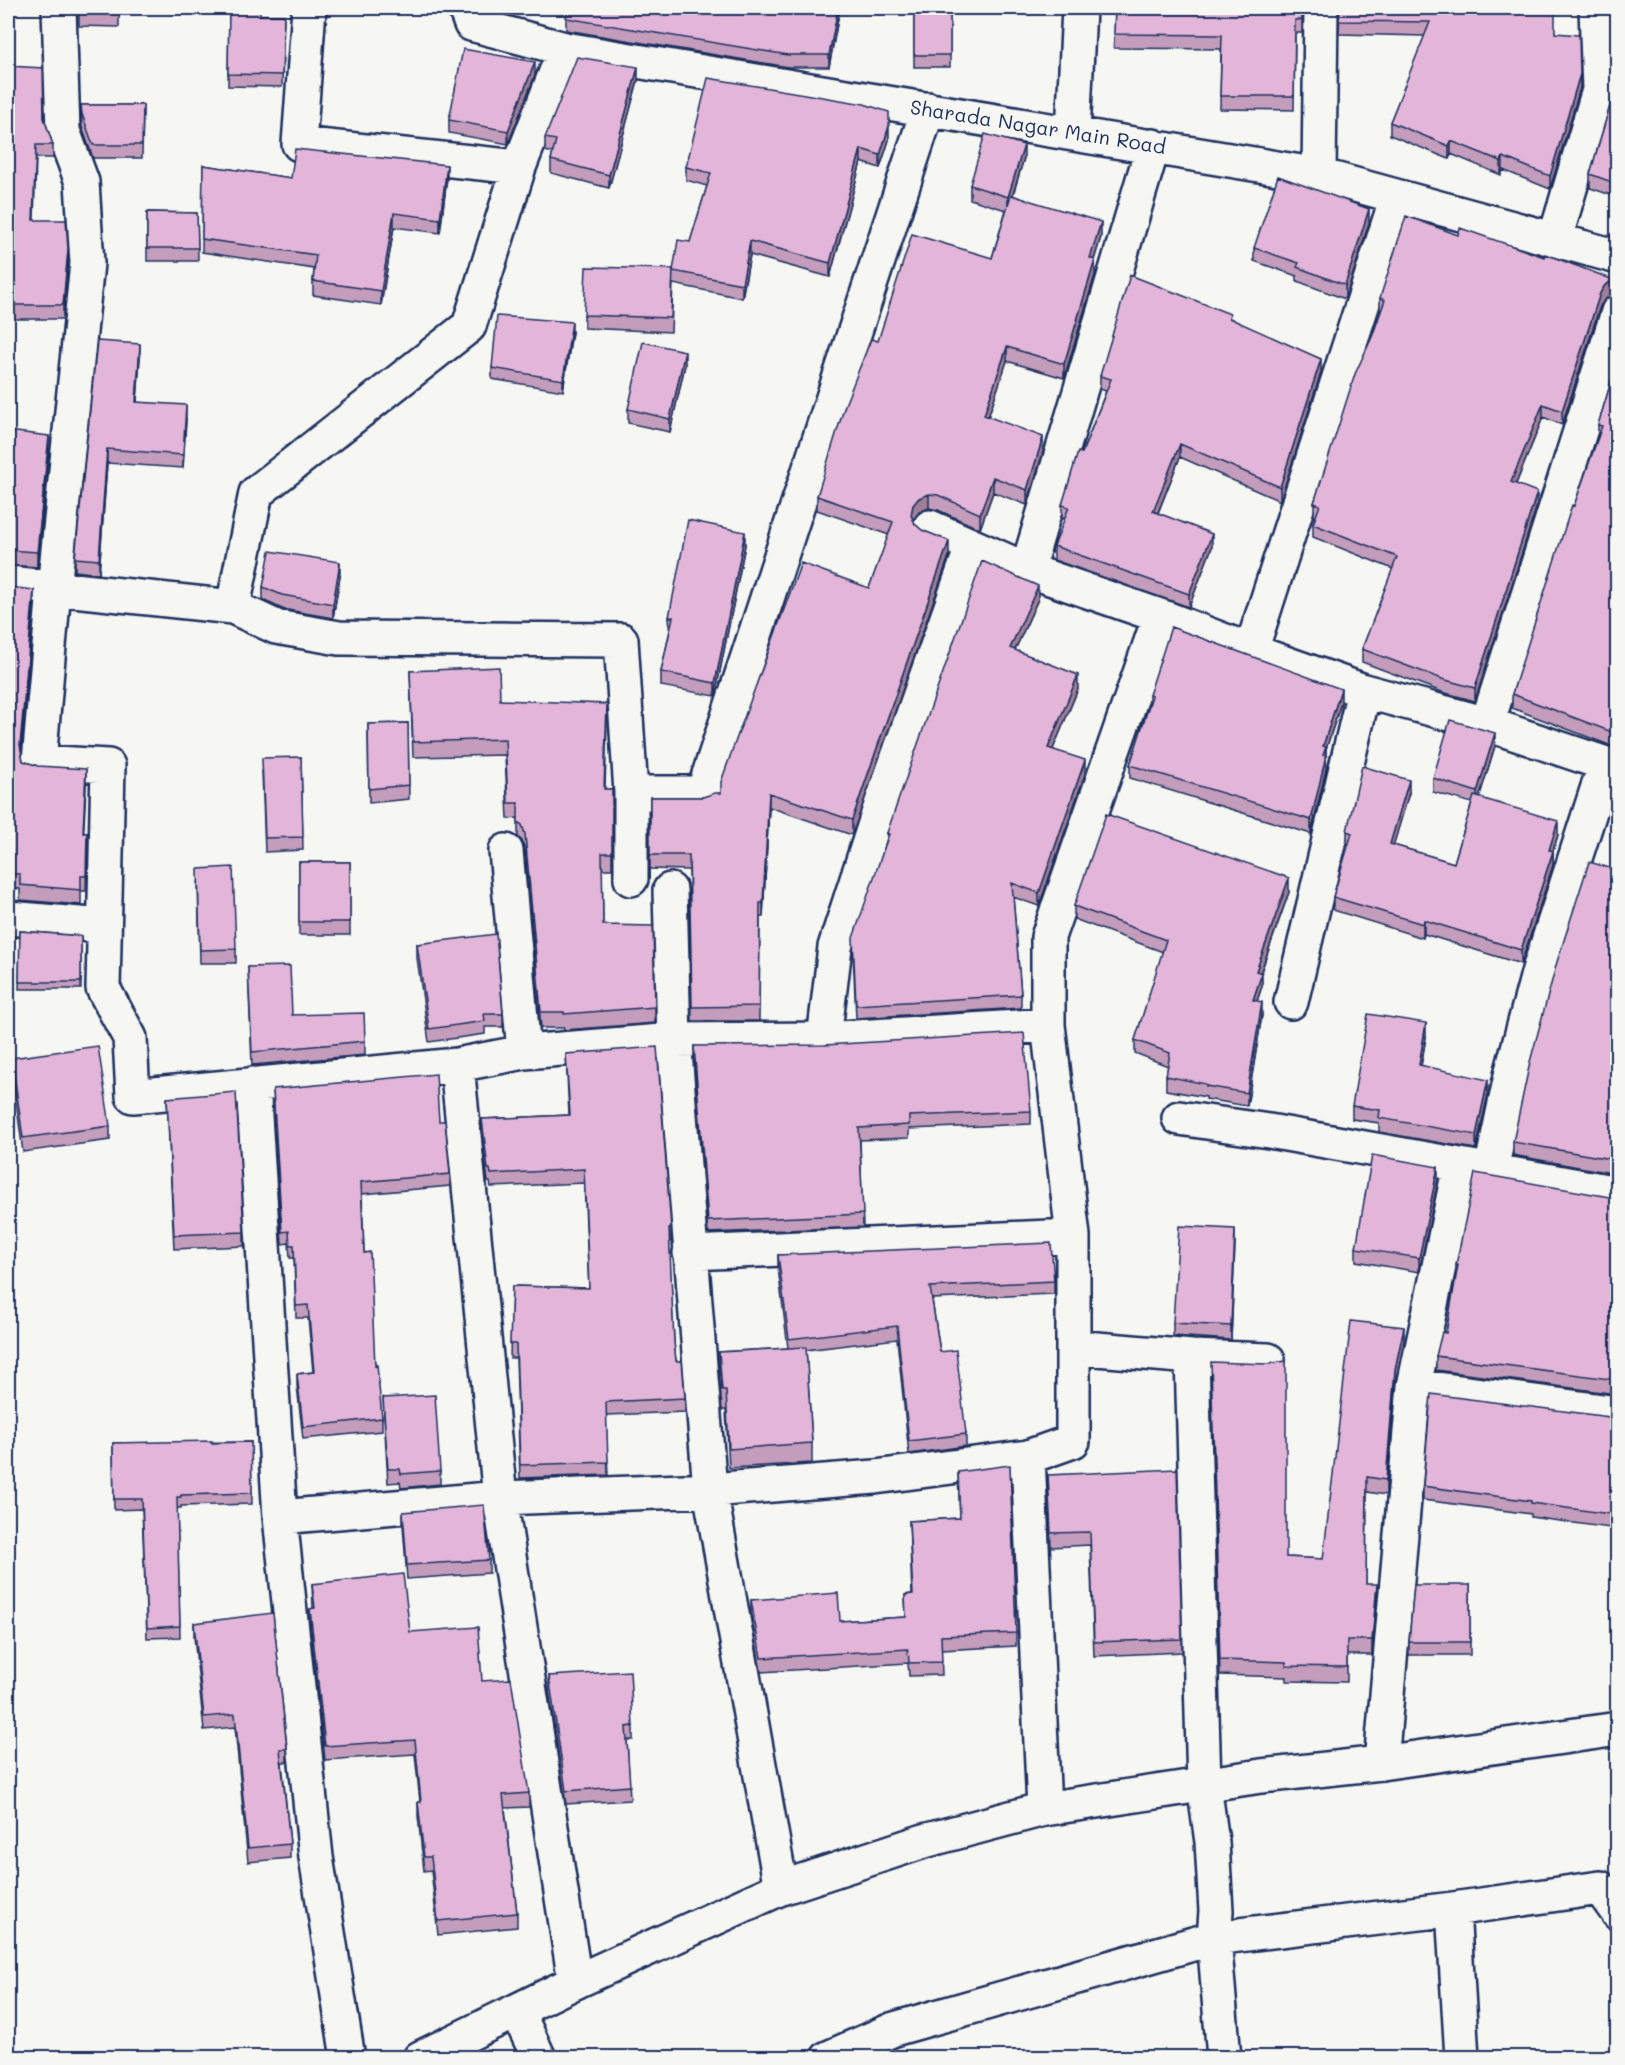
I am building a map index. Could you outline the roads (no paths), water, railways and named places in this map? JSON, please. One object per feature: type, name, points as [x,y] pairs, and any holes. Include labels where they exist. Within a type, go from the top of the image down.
[{"type":"street","points":[[59,8],[63,130],[82,182],[87,263],[39,762],[108,766],[103,988],[130,1038],[133,1096],[457,1065],[524,1052],[674,1040],[824,1039],[1048,1025]]},
{"type":"street","points":[[309,8],[299,144],[519,167]]},
{"type":"street","name":"Sharada Nagar Main Road","points":[[465,8],[471,24],[565,49],[1319,175],[1617,257]]},
{"type":"street","points":[[1073,133],[1079,8]]},
{"type":"street","points":[[1319,175],[1321,8]]},
{"type":"street","points":[[1555,239],[1599,90],[1596,8]]},
{"type":"street","points":[[233,607],[256,493],[469,326],[519,167],[565,49]]},
{"type":"street","points":[[632,793],[703,793],[928,109]]},
{"type":"street","points":[[1027,570],[1153,146]]},
{"type":"street","points":[[1251,651],[1397,197]]},
{"type":"street","points":[[1487,724],[1617,312]]},
{"type":"street","points":[[930,527],[1027,570],[1364,691],[1487,724],[1611,767],[1539,970],[1512,1071],[1491,1170]]},
{"type":"street","points":[[824,1039],[835,947],[880,808],[972,547]]},
{"type":"street","points":[[8,583],[233,607],[276,627],[339,638],[621,640],[632,793],[632,879]]},
{"type":"street","points":[[280,1517],[500,1498],[710,1490],[875,1477],[1028,1457],[1073,1441],[1073,1236],[1048,1025],[1048,937],[1160,616]]},
{"type":"street","points":[[1291,1002],[1364,691]]},
{"type":"street","points":[[507,851],[524,1052]]},
{"type":"street","points":[[670,890],[674,1040],[710,1490],[781,1888]]},
{"type":"street","points":[[8,918],[104,926]]},
{"type":"street","points":[[457,1065],[500,1498],[575,1982]]},
{"type":"street","points":[[253,1084],[280,1517],[316,1857],[348,2058]]},
{"type":"street","points":[[1179,1118],[1269,1131],[1617,1193]]},
{"type":"street","points":[[1381,1763],[1414,1386],[1460,1165]]},
{"type":"street","points":[[690,1253],[1073,1236]]},
{"type":"street","points":[[1073,1347],[1192,1357],[1269,1360]]},
{"type":"street","points":[[1192,1357],[1204,1785],[1212,1842],[1224,2058]]},
{"type":"street","points":[[1414,1386],[1617,1413]]},
{"type":"street","points":[[1028,1457],[1044,1809]]},
{"type":"street","points":[[420,2058],[575,1982],[781,1888],[924,1841],[1044,1809],[1261,1776],[1381,1763],[1617,1729]]},
{"type":"street","points":[[828,2058],[895,2043],[1215,1925],[1453,1909],[1600,1888],[1617,1913]]},
{"type":"street","points":[[1453,1909],[1462,2058]]},
{"type":"street","points":[[517,2011],[539,2058]]}]
